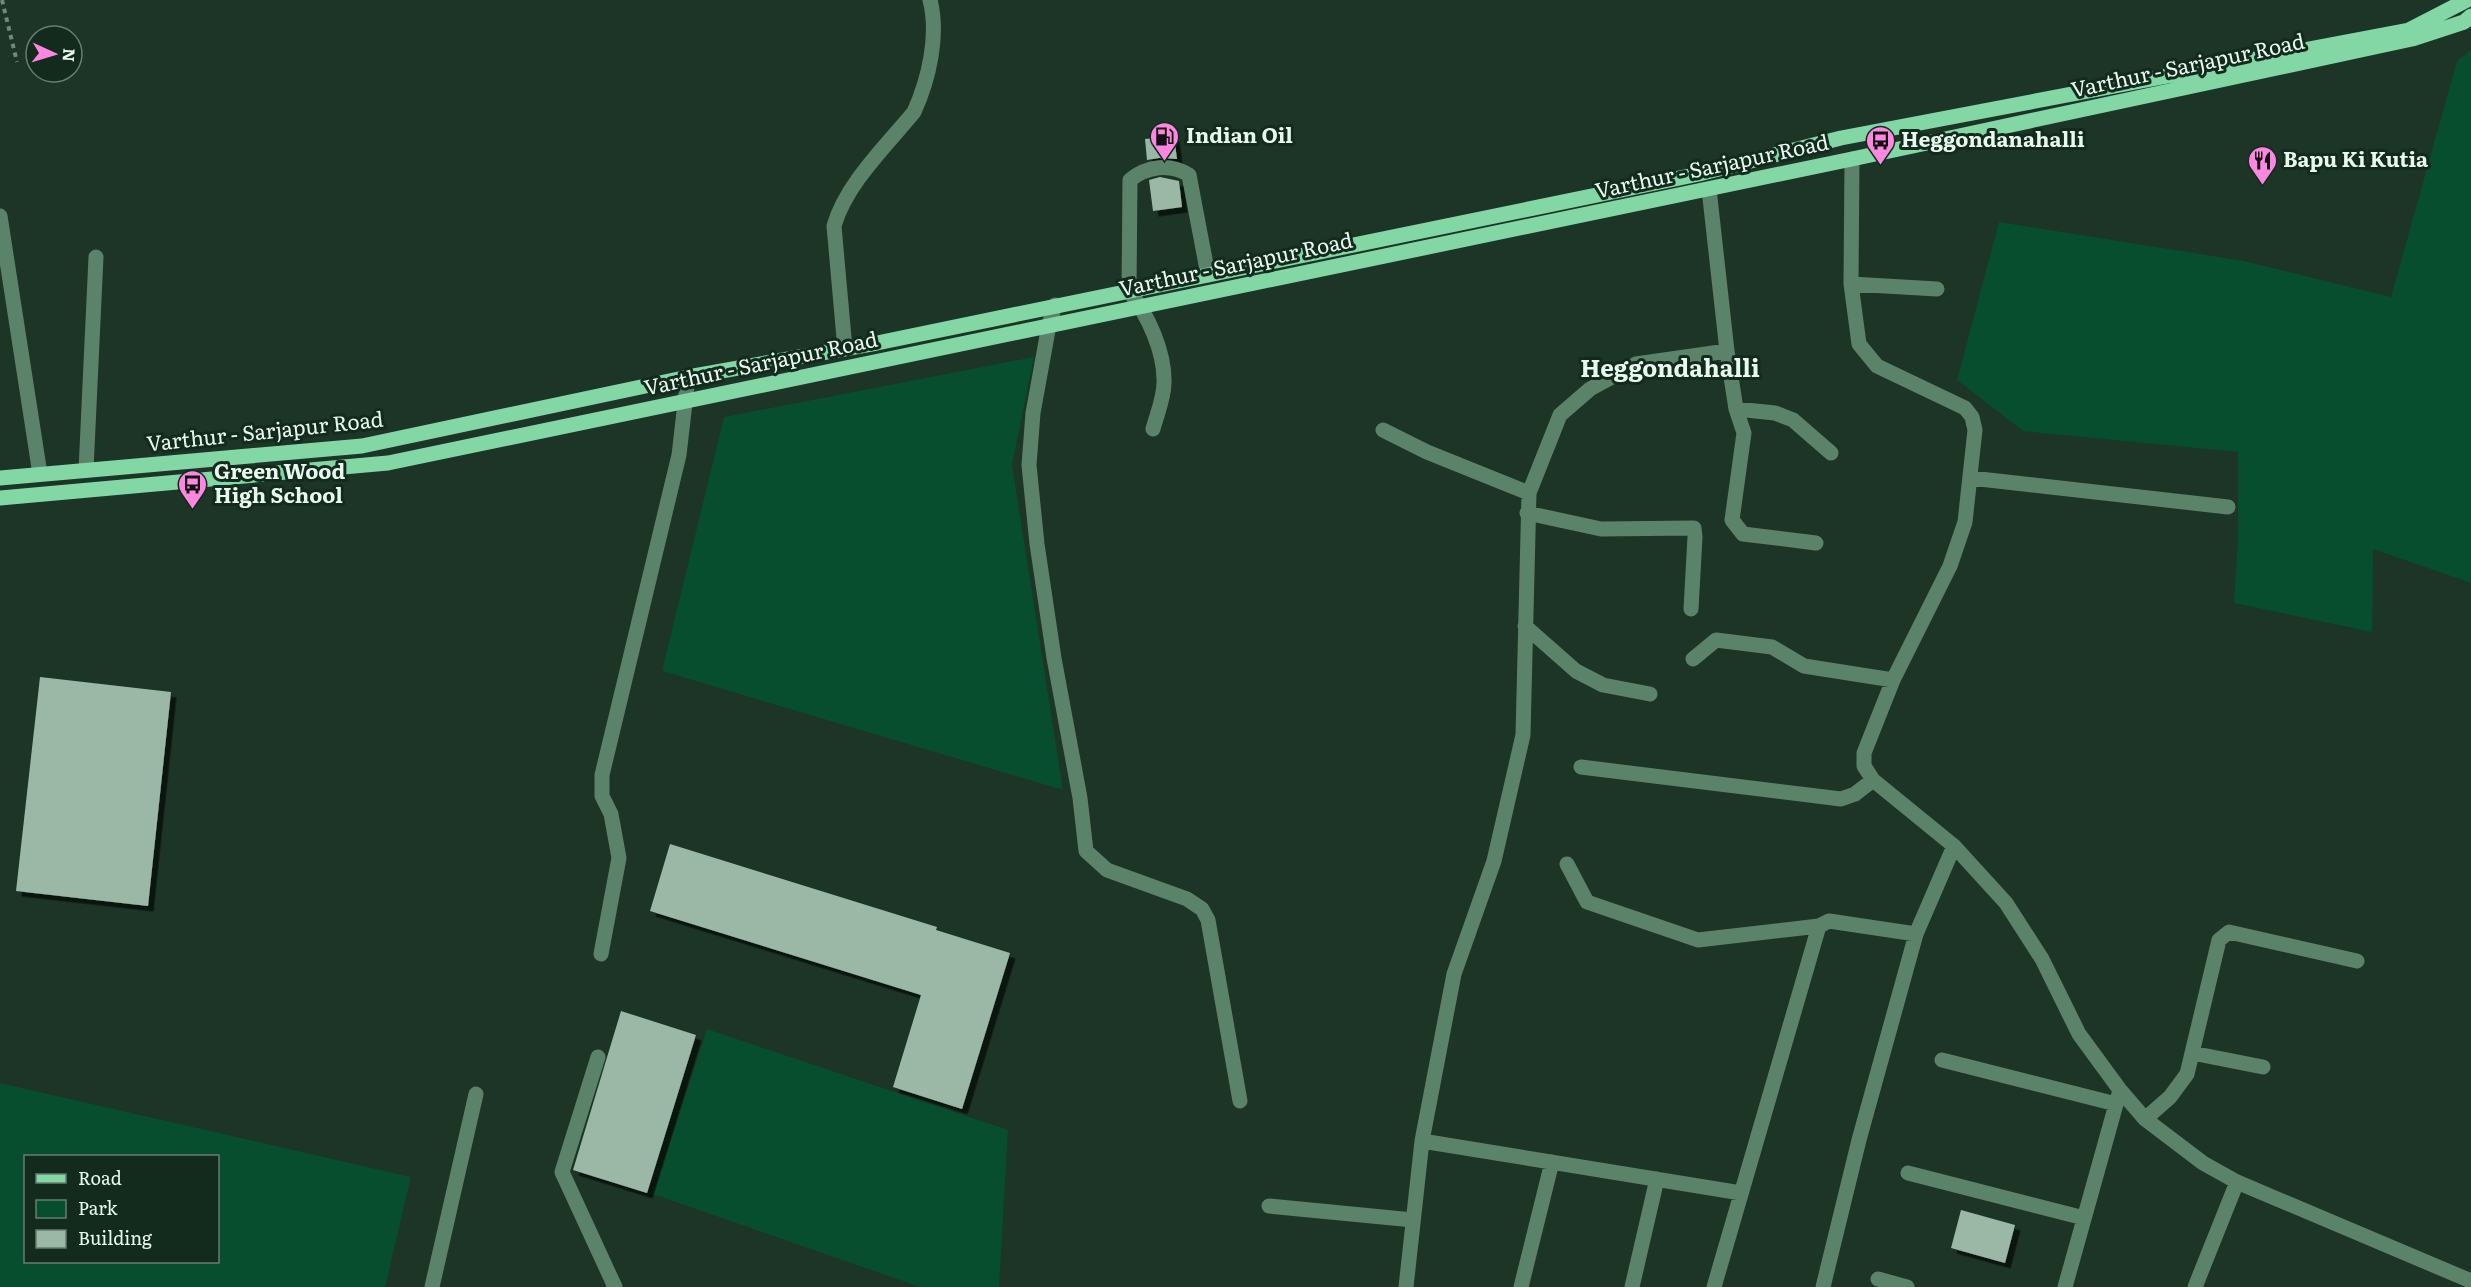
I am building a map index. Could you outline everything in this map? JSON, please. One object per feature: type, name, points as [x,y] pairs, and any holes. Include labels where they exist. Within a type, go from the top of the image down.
[{"type":"main road","name":"Varthur - Sarjapur Road","points":[[0,478],[362,446],[687,377],[845,349],[1699,174],[1841,138],[2409,30],[2462,1]]},
{"type":"main road","name":"Varthur - Sarjapur Road","points":[[0,498],[388,463],[1852,159],[2412,39],[2464,22],[2471,16]]},
{"type":"street","points":[[845,349],[834,226],[840,207],[849,192],[914,112],[921,98],[933,44],[935,17],[930,0]]},
{"type":"street","points":[[1852,159],[1851,284],[1858,344],[1877,366],[1965,408],[1972,417],[1975,430],[1965,522],[1950,566],[1893,680],[1864,753],[1864,766],[1873,780],[1954,846],[2006,903],[2042,959],[2079,1034],[2118,1097],[2203,1163],[2237,1182],[2471,1281]]},
{"type":"street","points":[[1153,429],[1164,385],[1163,361],[1141,306],[1129,291],[1130,180],[1141,171],[1178,168],[1189,175],[1208,275]]},
{"type":"street","points":[[1708,189],[1727,351],[1736,409],[1744,433],[1732,520],[1743,534],[1816,543]]},
{"type":"street","points":[[0,216],[40,474]]},
{"type":"street","points":[[86,470],[96,257]]},
{"type":"street","points":[[1851,284],[1937,289]]},
{"type":"street","points":[[1055,305],[1049,325],[1033,413],[1029,465],[1054,658],[1080,798],[1086,850],[1107,870],[1187,899],[1202,909],[1208,920],[1240,1101]]},
{"type":"street","points":[[1406,1287],[1422,1141],[1454,974],[1494,861],[1523,735],[1529,493],[1560,415],[1590,389],[1636,364],[1727,351]]},
{"type":"street","points":[[601,954],[619,858],[611,814],[602,796],[603,775],[679,455],[687,377]]},
{"type":"street","points":[[1736,409],[1775,413],[1793,420],[1831,453]]},
{"type":"street","points":[[1383,430],[1427,452],[1529,493]]},
{"type":"street","points":[[1971,478],[2228,507]]},
{"type":"street","points":[[1527,513],[1601,529],[1694,528],[1691,609]]},
{"type":"street","points":[[1525,626],[1576,671],[1603,685],[1650,694]]},
{"type":"street","points":[[1693,659],[1716,640],[1772,647],[1804,666],[1893,680]]},
{"type":"street","points":[[1581,767],[1841,799],[1855,794],[1873,780]]},
{"type":"street","points":[[1823,1287],[1859,1140],[1916,934],[1954,846]]},
{"type":"street","points":[[1568,864],[1587,902],[1698,940],[1819,926],[1829,921],[1916,934]]},
{"type":"street","points":[[1714,1287],[1819,926]]},
{"type":"street","points":[[2145,1119],[2170,1097],[2187,1074],[2219,940],[2229,932],[2357,961]]},
{"type":"street","points":[[2192,1053],[2263,1067]]},
{"type":"street","points":[[598,1057],[562,1172],[615,1287]]},
{"type":"street","points":[[1942,1060],[2118,1097]]},
{"type":"street","points":[[432,1287],[476,1094]]},
{"type":"street","points":[[2065,1287],[2118,1097]]},
{"type":"street","points":[[1422,1141],[1741,1193]]},
{"type":"street","points":[[1521,1287],[1552,1162]]},
{"type":"street","points":[[1908,1173],[2084,1218]]},
{"type":"street","points":[[1632,1287],[1657,1179]]},
{"type":"street","points":[[2195,1287],[2237,1182]]},
{"type":"street","points":[[1269,1206],[1413,1220]]},
{"type":"street","points":[[1878,1279],[1907,1287]]},
{"type":"path","points":[[2,0],[17,62]]},
{"type":"green space","points":[[2471,50],[2471,583],[2373,549],[2372,632],[2234,603],[2238,536],[2238,452],[2023,431],[1957,380],[1999,222],[2244,261],[2391,297],[2457,61]]},
{"type":"green space","points":[[1034,357],[1012,465],[1063,790],[662,671],[724,417]]},
{"type":"green space","points":[[707,1029],[1008,1130],[999,1287],[920,1287],[653,1194]]},
{"type":"green space","points":[[0,1083],[411,1177],[385,1287],[0,1287]]},
{"type":"building","points":[[1174,136],[1177,159],[1147,160],[1145,139]]},
{"type":"building","points":[[1160,177],[1179,181],[1182,207],[1153,211],[1149,180]]},
{"type":"building","points":[[40,677],[171,692],[148,906],[16,891]]},
{"type":"building","points":[[670,844],[937,927],[936,930],[1010,953],[962,1109],[893,1087],[921,995],[650,911]]},
{"type":"building","points":[[621,1011],[696,1035],[647,1193],[573,1170]]},
{"type":"building","points":[[1961,1210],[2015,1225],[2005,1263],[1951,1248]]},
{"type":"place","name":"Indian Oil","points":[[1165,162]]},
{"type":"place","name":"Heggondanahalli","points":[[1880,166]]},
{"type":"place","name":"Bapu Ki Kutia","points":[[2262,186]]},
{"type":"place","name":"Green Wood High School","points":[[193,510]]},
{"type":"district","name":"Heggondahalli","points":[[1670,369]]}]
